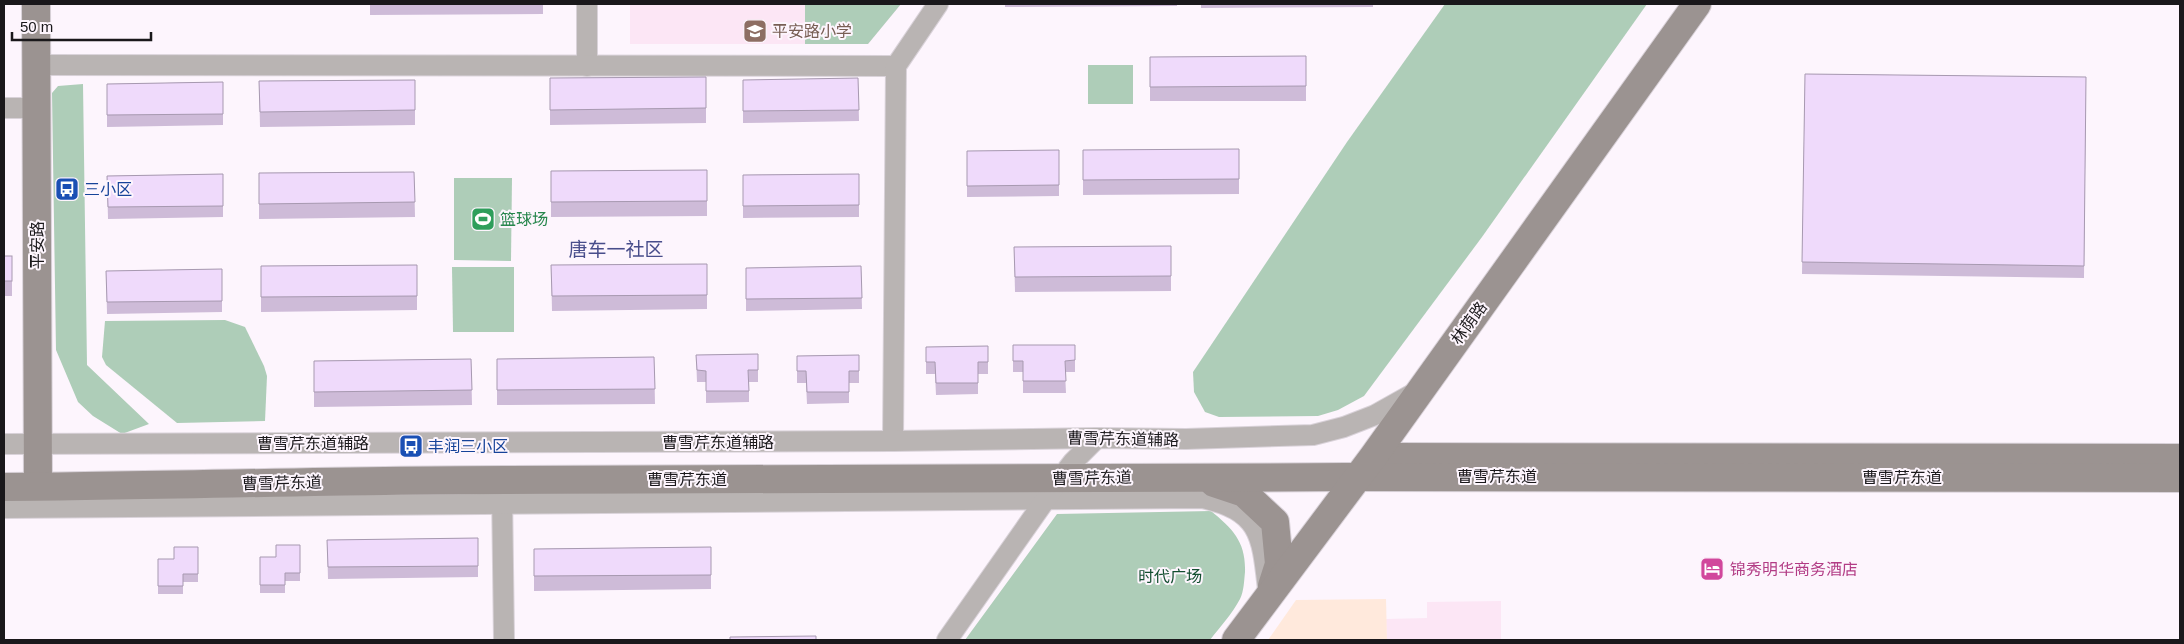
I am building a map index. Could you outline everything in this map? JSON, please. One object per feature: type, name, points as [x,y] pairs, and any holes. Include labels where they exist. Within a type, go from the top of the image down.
[{"type":"main road","name":"平安路","points":[[36,4],[38,476]]},
{"type":"main road","name":"林荫路","points":[[1236,640],[1366,466],[1697,4]]},
{"type":"main road","name":"曹雪芹东道","points":[[4,487],[38,476],[1059,480],[1366,466],[2180,458]]},
{"type":"main road","name":"曹雪芹东道","points":[[4,468],[38,476],[502,492],[1195,477],[1366,466],[2180,478]]},
{"type":"main road","points":[[1195,477],[1244,493],[1275,522],[1279,564],[1269,594]]},
{"type":"street","points":[[587,4],[587,66]]},
{"type":"street","points":[[893,441],[896,66],[938,4]]},
{"type":"street","points":[[36,65],[896,66]]},
{"type":"street","points":[[4,108],[36,108]]},
{"type":"street","name":"曹雪芹东道辅路","points":[[4,508],[38,476],[893,441],[1097,438],[1186,439],[1313,435],[1344,427],[1375,415],[1422,388]]},
{"type":"street","points":[[947,640],[1059,480],[1097,438]]},
{"type":"street","name":"曹雪芹东道辅路","points":[[4,444],[38,476]]},
{"type":"street","points":[[1059,480],[1202,498],[1223,503],[1241,512],[1256,529],[1264,553],[1269,594]]},
{"type":"street","points":[[502,492],[504,640]]},
{"type":"shaded area","name":"平安路小学","points":[[630,4],[901,4],[868,44],[630,44]]},
{"type":"shaded area","points":[[1386,599],[1387,640],[1268,640],[1296,600]]},
{"type":"shaded area","points":[[1501,601],[1501,640],[1387,640],[1386,619],[1427,618],[1427,602]]},
{"type":"green space","points":[[805,4],[901,4],[868,44],[805,44]]},
{"type":"green space","points":[[1445,4],[1647,4],[1482,237],[1364,396],[1338,410],[1318,416],[1219,417],[1205,412],[1194,392],[1193,372],[1347,142]]},
{"type":"green space","points":[[1088,65],[1133,65],[1133,104],[1088,104]]},
{"type":"green space","points":[[83,84],[87,365],[149,424],[122,434],[93,416],[78,402],[56,350],[52,93],[58,86]]},
{"type":"green space","name":"篮球场","points":[[454,178],[512,178],[511,261],[454,260]]},
{"type":"green space","points":[[452,267],[514,267],[514,332],[453,332]]},
{"type":"green space","points":[[225,320],[245,327],[264,366],[267,376],[265,421],[177,423],[106,365],[102,357],[105,321]]},
{"type":"green space","name":"时代广场","points":[[1211,511],[1237,537],[1243,552],[1245,572],[1240,599],[1210,640],[965,640],[1057,514]]},
{"type":"building","points":[[1306,56],[1306,86],[1150,87],[1150,57]]},
{"type":"building","points":[[1805,74],[2086,77],[2084,266],[1802,262]]},
{"type":"building","points":[[706,77],[706,108],[550,110],[550,78]]},
{"type":"building","points":[[858,78],[859,110],[743,111],[743,80]]},
{"type":"building","points":[[415,80],[415,110],[260,112],[259,81]]},
{"type":"building","points":[[223,82],[223,114],[107,115],[107,84]]},
{"type":"building","points":[[1239,149],[1239,179],[1083,180],[1083,150]]},
{"type":"building","points":[[1059,150],[1059,185],[967,186],[967,151]]},
{"type":"building","points":[[707,170],[707,201],[551,202],[551,171]]},
{"type":"building","points":[[414,172],[415,202],[259,204],[259,173]]},
{"type":"building","points":[[223,174],[223,206],[108,207],[107,176]]},
{"type":"building","points":[[859,174],[859,205],[743,206],[743,175]]},
{"type":"building","points":[[1171,246],[1171,276],[1015,277],[1014,247]]},
{"type":"building","points":[[4,256],[12,256],[12,281],[4,281]]},
{"type":"building","points":[[707,264],[707,295],[552,296],[551,265]]},
{"type":"building","points":[[417,265],[417,296],[261,297],[261,266]]},
{"type":"building","points":[[861,266],[862,298],[746,299],[746,268]]},
{"type":"building","points":[[222,269],[222,301],[107,302],[106,271]]},
{"type":"building","points":[[1013,345],[1075,345],[1075,360],[1065,361],[1066,381],[1023,381],[1023,361],[1013,361]]},
{"type":"building","points":[[988,346],[988,362],[978,362],[978,383],[936,383],[935,362],[926,362],[926,347]]},
{"type":"building","points":[[758,354],[758,370],[748,370],[749,391],[706,391],[706,371],[697,370],[696,355]]},
{"type":"building","points":[[859,355],[859,371],[849,371],[849,392],[807,392],[806,371],[797,371],[797,356]]},
{"type":"building","points":[[654,357],[655,389],[497,390],[497,359]]},
{"type":"building","points":[[471,359],[472,390],[314,392],[314,361]]},
{"type":"building","points":[[478,538],[478,566],[328,567],[327,540]]},
{"type":"building","points":[[276,545],[300,545],[300,573],[285,573],[285,585],[260,585],[260,557],[276,557]]},
{"type":"building","points":[[174,547],[198,547],[198,574],[183,574],[183,586],[158,586],[158,559],[174,559]]},
{"type":"building","points":[[711,547],[711,575],[534,576],[534,549]]},
{"type":"building","points":[[816,636],[816,640],[730,640],[730,637]]},
{"type":"place","name":"平安路小学","points":[[755,31]]},
{"type":"place","name":"三小区","points":[[67,189]]},
{"type":"place","name":"篮球场","points":[[483,219]]},
{"type":"place","name":"丰润三小区","points":[[411,446]]},
{"type":"place","name":"锦秀明华商务酒店","points":[[1712,569]]},
{"type":"district","name":"唐车一社区","points":[[616,249]]}]
